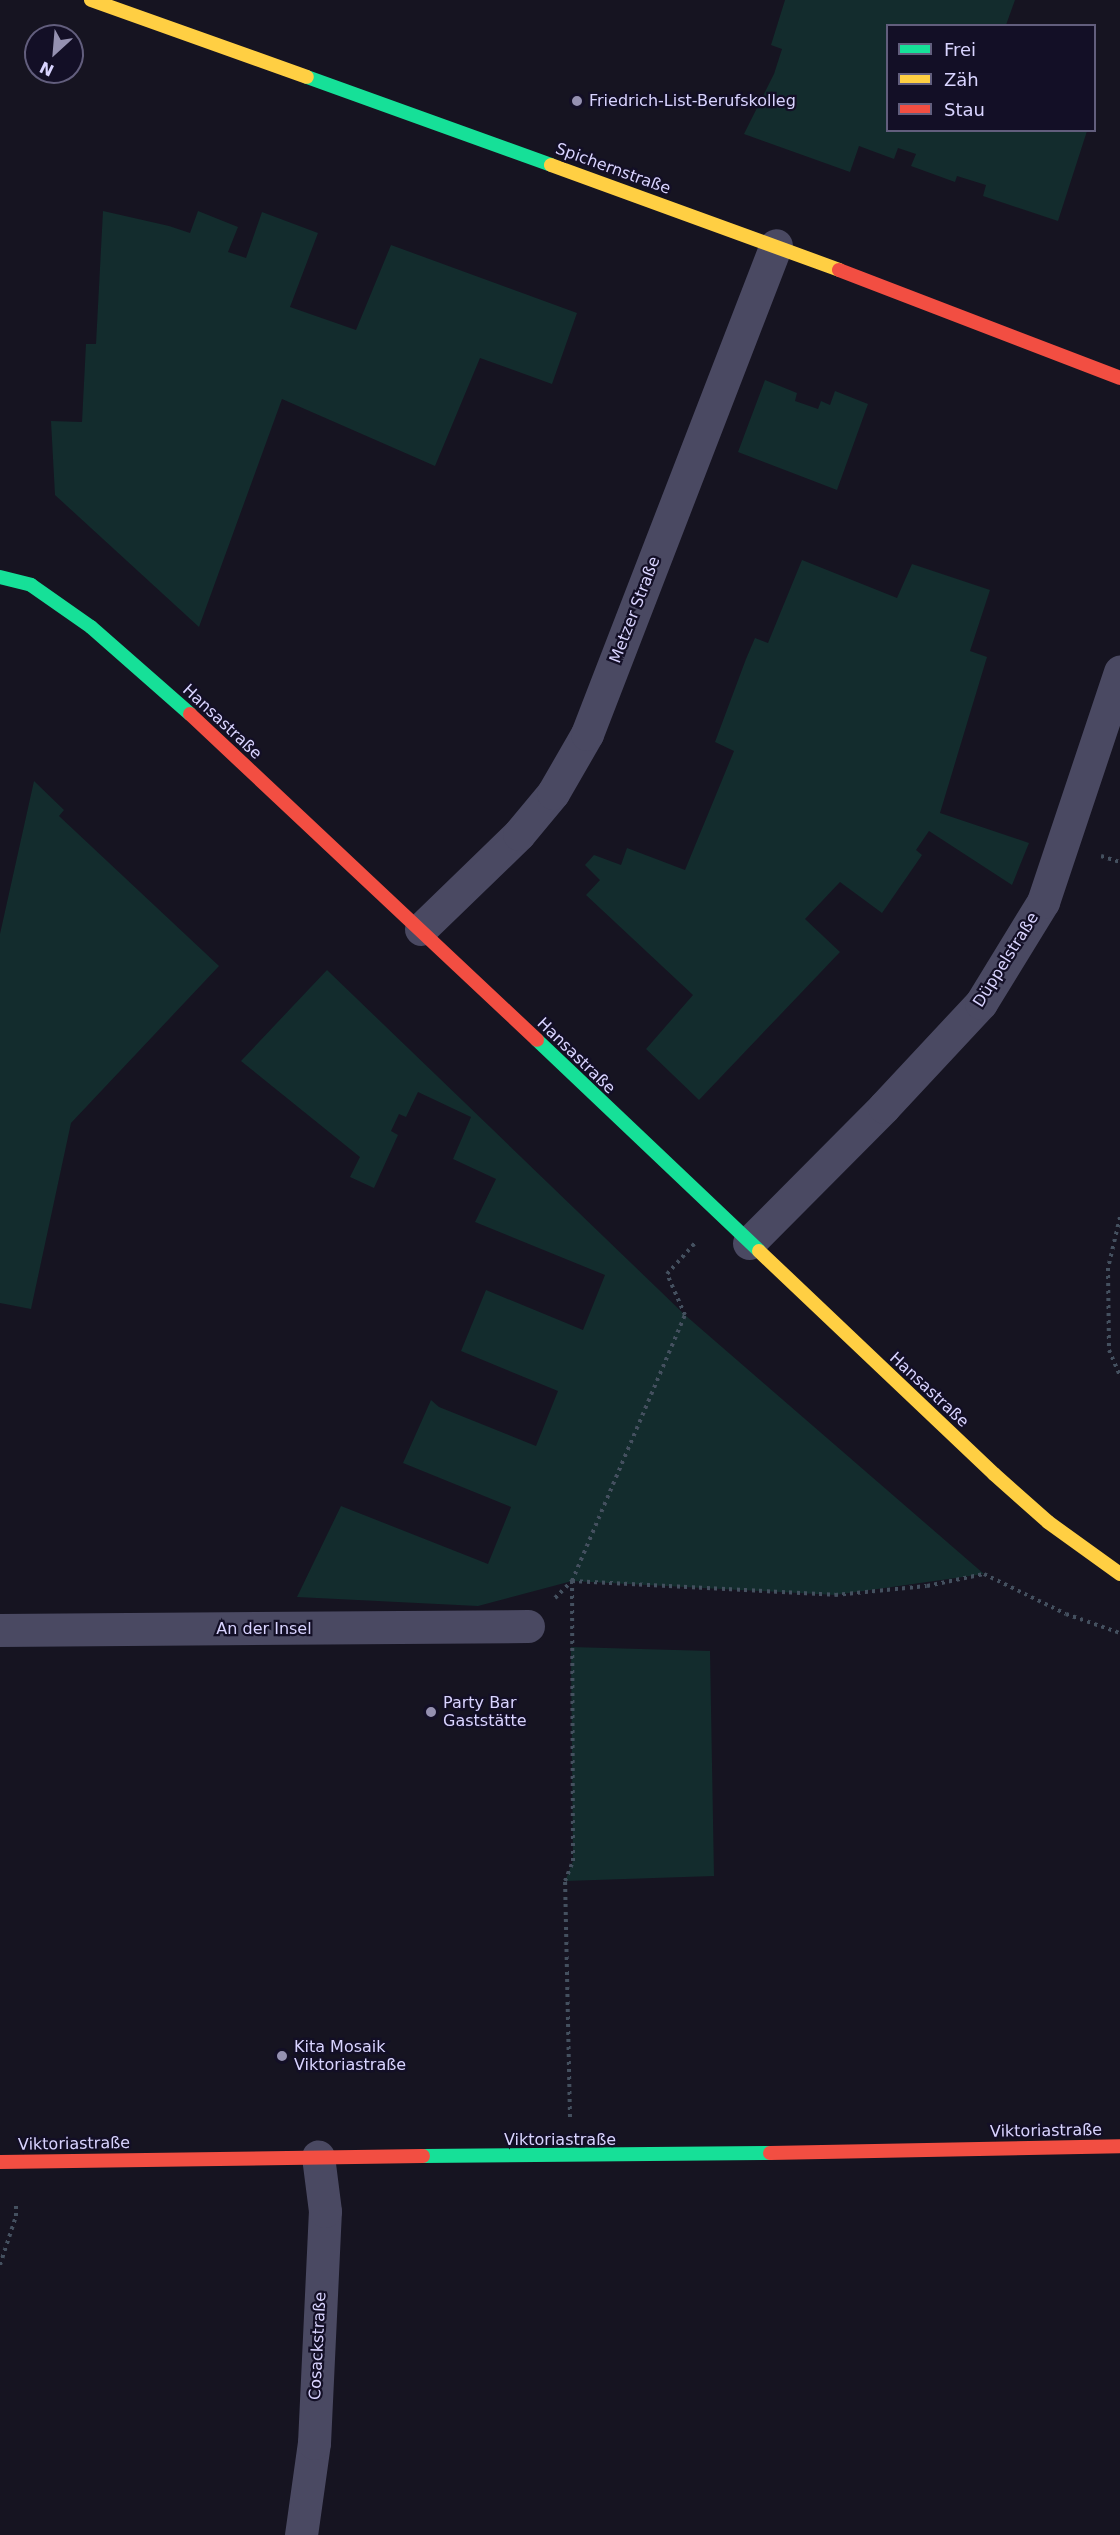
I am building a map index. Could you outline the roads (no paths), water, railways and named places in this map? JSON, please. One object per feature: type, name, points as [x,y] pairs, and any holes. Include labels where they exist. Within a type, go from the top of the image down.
[{"type":"street","name":"Spichernstraße","points":[[91,0],[776,245],[1120,378]]},
{"type":"street","name":"Metzer Straße","points":[[421,929],[519,834],[553,793],[587,734],[776,245]]},
{"type":"street","name":"Hansastraße","points":[[0,577],[31,585],[91,627],[421,929],[720,1217],[1012,1490],[1048,1522],[1120,1574]]},
{"type":"street","name":"Düppelstraße","points":[[750,1243],[884,1107],[981,1003],[1043,902],[1120,672]]},
{"type":"street","name":"An der Insel","points":[[0,1630],[528,1626]]},
{"type":"street","name":"Viktoriastraße","points":[[0,2163],[318,2156],[571,2157],[1120,2146]]},
{"type":"street","name":"Cosackstraße","points":[[301,2535],[314,2443],[325,2211],[318,2156]]},
{"type":"place","name":"Friedrich-List-Berufskolleg","points":[[577,101]]},
{"type":"place","name":"Party Bar Gaststätte","points":[[431,1712]]},
{"type":"place","name":"Kita Mosaik Viktoriastraße","points":[[282,2056]]}]
